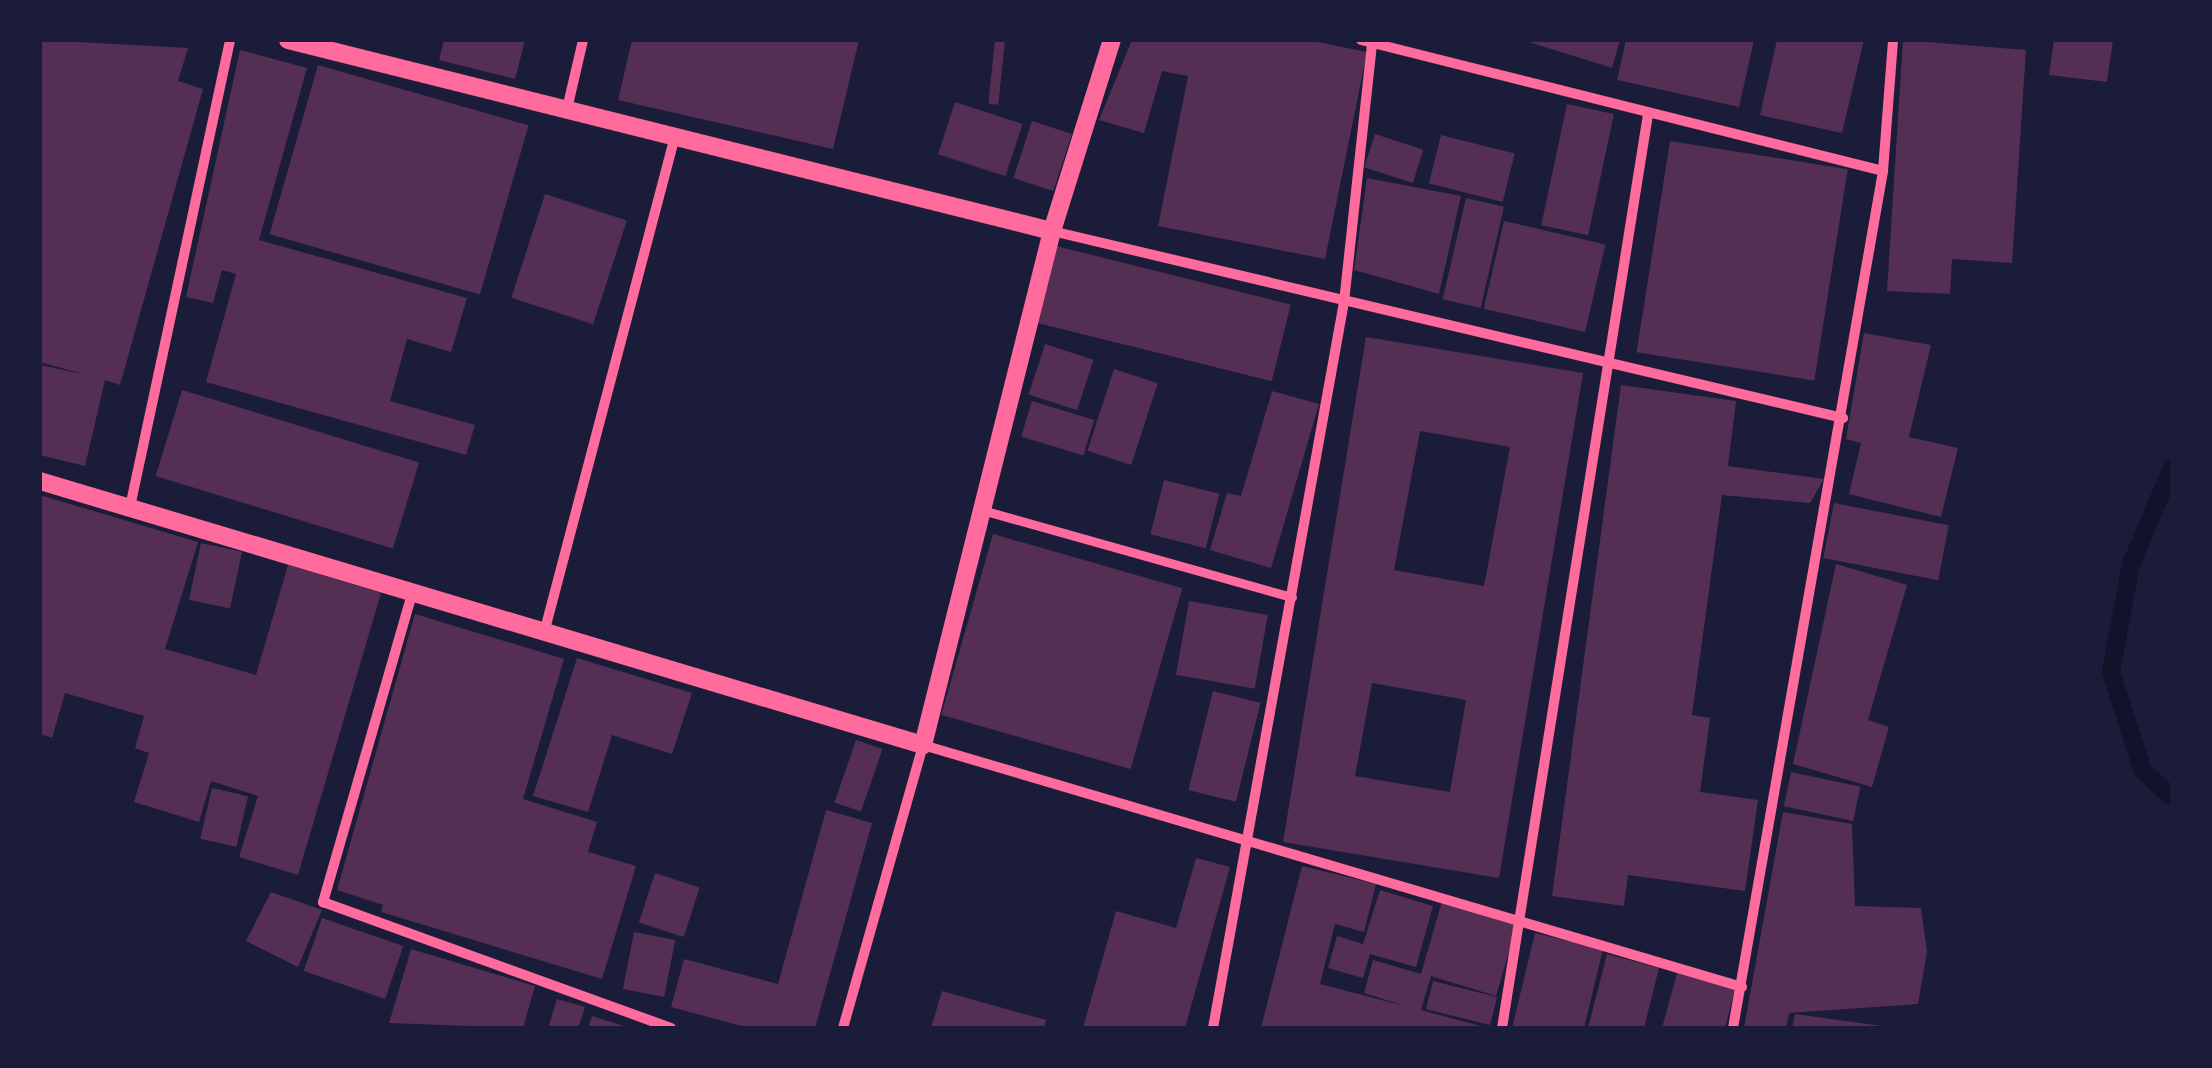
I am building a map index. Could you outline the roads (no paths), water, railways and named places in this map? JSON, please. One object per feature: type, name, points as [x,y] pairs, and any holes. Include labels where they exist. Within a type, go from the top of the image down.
[{"type":"street","points":[[130,506],[230,40]]},
{"type":"street","points":[[288,40],[1608,368],[1843,418]]},
{"type":"street","points":[[568,110],[583,40]]},
{"type":"street","points":[[842,1028],[923,745],[1052,231],[1112,40]]},
{"type":"street","points":[[1733,1028],[1843,418],[1883,171],[1893,40]]},
{"type":"street","points":[[1213,1028],[1344,302],[1366,41],[1883,171]]},
{"type":"street","points":[[1502,1028],[1648,114]]},
{"type":"street","points":[[544,632],[675,136]]},
{"type":"street","points":[[40,480],[412,594],[1742,987]]},
{"type":"street","points":[[980,510],[1292,597]]},
{"type":"street","points":[[412,594],[323,902],[671,1028]]},
{"type":"waterway","points":[[2172,468],[2131,564],[2111,672],[2143,771],[2172,797]]}]
